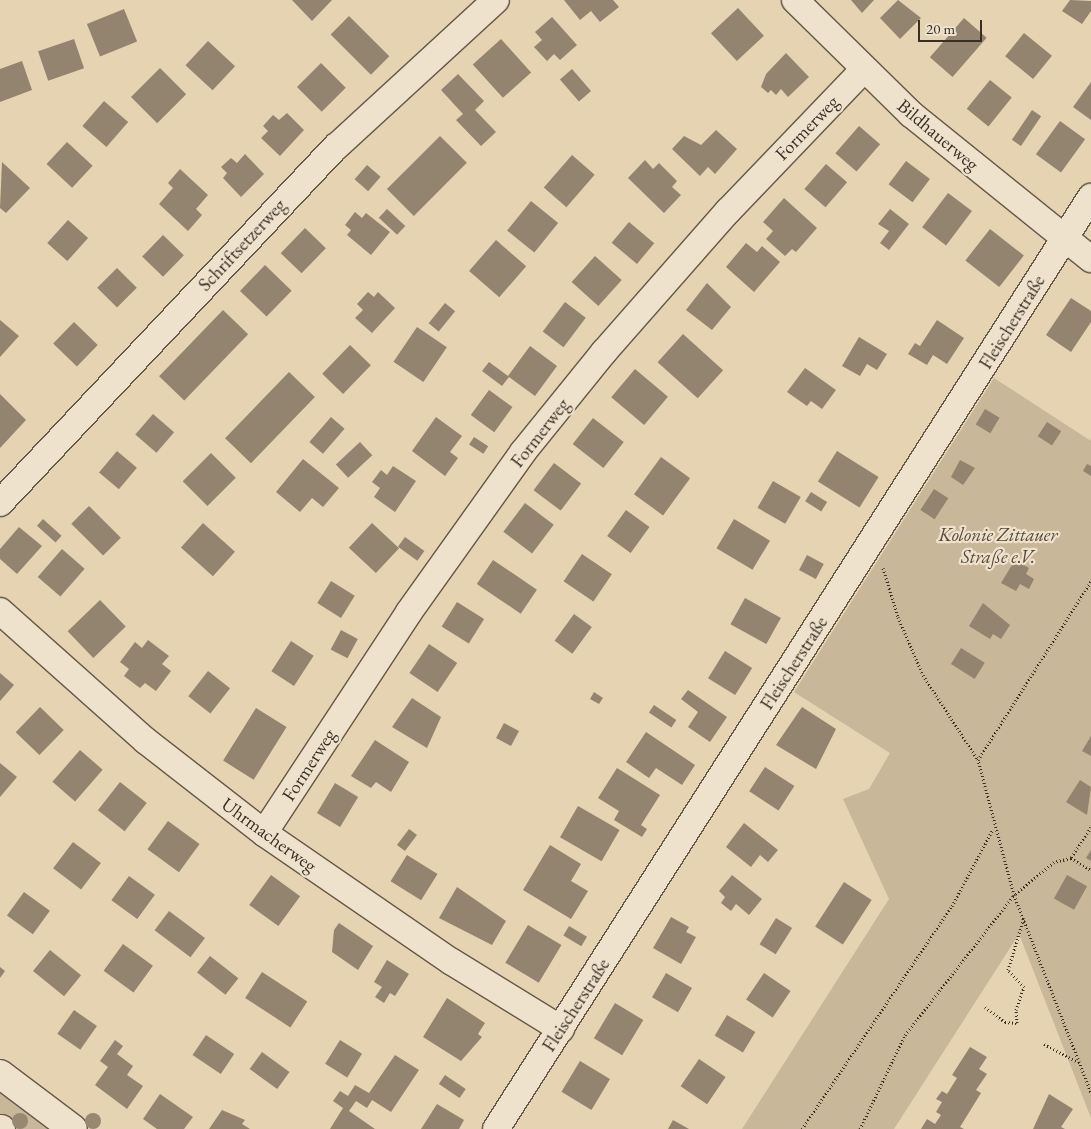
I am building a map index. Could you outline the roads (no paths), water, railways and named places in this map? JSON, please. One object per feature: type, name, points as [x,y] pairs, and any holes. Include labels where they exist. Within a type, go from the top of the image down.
[{"type":"street","name":"Schriftsetzerweg","points":[[0,503],[336,147],[496,0]]},
{"type":"street","name":"Bildhauerweg","points":[[795,0],[863,70],[911,114],[1091,259]]},
{"type":"street","name":"Formerweg","points":[[264,833],[409,612],[528,447],[722,218],[863,70]]},
{"type":"street","name":"Fleischerstraße","points":[[496,1129],[1091,197]]},
{"type":"street","name":"Uhrmacherweg","points":[[0,612],[146,741],[264,833],[452,962],[561,1029]]},
{"type":"street","points":[[0,1074],[73,1129]]},
{"type":"park label","name":"Kolonie Zittauer Straße e.V.","points":[[998,546]]}]
